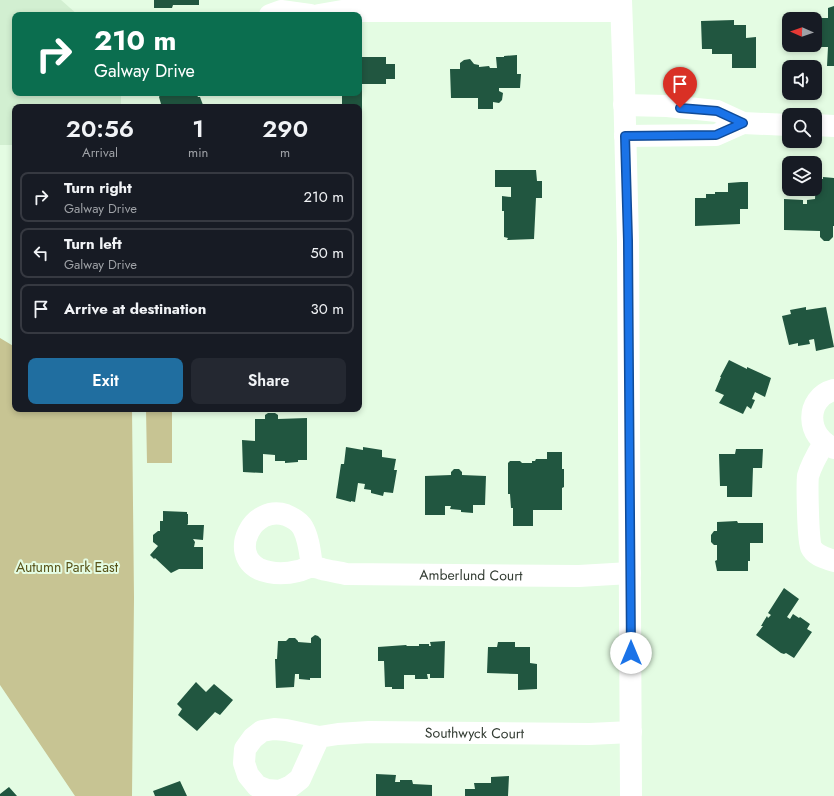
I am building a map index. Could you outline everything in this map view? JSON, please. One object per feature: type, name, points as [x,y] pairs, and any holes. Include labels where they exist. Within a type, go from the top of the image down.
[{"type":"street","points":[[336,12],[621,5],[628,241],[631,796]]},
{"type":"street","points":[[278,12],[288,12]]},
{"type":"street","points":[[624,105],[667,106],[717,111],[743,123],[782,124]]},
{"type":"street","points":[[625,136],[716,135],[743,123]]},
{"type":"street","points":[[822,125],[834,126]]},
{"type":"street","points":[[834,390],[821,397],[815,405],[812,415],[813,426],[817,436],[829,446],[818,453],[808,477],[808,528],[810,547],[819,556],[834,561]]},
{"type":"street","name":"Amberlund Court","points":[[312,566],[346,574],[579,576],[630,573]]},
{"type":"street","name":"Southwyck Court","points":[[319,737],[369,732],[595,734],[631,732]]},
{"type":"shaded area","points":[[0,0],[61,0],[75,12],[12,12],[12,96],[121,96],[121,104],[12,104],[12,145],[0,145]]},
{"type":"green space","name":"Autumn Park East","points":[[0,338],[12,345],[12,412],[132,412],[134,598],[132,796],[75,796],[0,685]]},
{"type":"green space","points":[[146,412],[172,412],[172,463],[147,463]]},
{"type":"building","points":[[154,0],[199,0],[199,5],[173,5],[172,8],[154,8]]},
{"type":"building","points":[[834,6],[834,66],[827,66],[828,47],[822,47],[822,18],[828,18],[828,8]]},
{"type":"building","points":[[734,20],[734,25],[746,25],[746,38],[756,37],[756,68],[732,68],[732,54],[712,54],[712,49],[702,49],[701,21]]},
{"type":"building","points":[[517,55],[517,74],[521,74],[520,88],[499,88],[499,91],[503,93],[502,100],[499,103],[493,102],[493,109],[478,109],[478,98],[451,98],[450,69],[460,69],[460,63],[464,60],[470,59],[474,64],[479,65],[479,67],[489,66],[490,68],[497,68],[496,57]]},
{"type":"building","points":[[362,57],[386,57],[386,64],[395,64],[395,79],[386,79],[386,84],[362,84]]},
{"type":"building","points":[[198,96],[200,97],[203,104],[161,104],[159,97]]},
{"type":"building","points":[[342,96],[362,96],[362,104],[342,104]]},
{"type":"building","points":[[495,170],[536,170],[537,181],[542,181],[542,198],[536,198],[534,239],[507,240],[508,238],[504,237],[504,211],[502,211],[502,196],[511,197],[511,187],[495,187]]},
{"type":"building","points":[[823,177],[834,178],[833,237],[829,241],[824,241],[820,237],[820,231],[784,230],[784,199],[803,200],[803,204],[807,204],[807,200],[815,199],[815,196],[822,196]]},
{"type":"building","points":[[748,182],[748,209],[740,209],[740,224],[695,226],[695,198],[706,198],[706,194],[715,194],[715,192],[728,192],[728,183]]},
{"type":"building","points":[[806,307],[806,310],[826,307],[834,347],[816,351],[814,339],[809,340],[810,344],[798,346],[798,343],[789,345],[782,316],[791,314],[790,310]]},
{"type":"building","points":[[729,360],[771,378],[765,397],[755,392],[752,399],[755,400],[751,409],[747,406],[743,414],[719,403],[724,395],[715,391],[720,377]]},
{"type":"building","points":[[268,413],[275,413],[278,415],[278,419],[307,418],[307,460],[298,460],[298,462],[285,463],[285,461],[275,461],[275,455],[263,454],[263,473],[243,472],[242,440],[255,441],[255,419],[265,419],[265,415]]},
{"type":"building","points":[[346,447],[363,450],[363,447],[382,450],[382,457],[396,459],[394,470],[397,470],[393,493],[384,492],[383,496],[371,493],[371,490],[364,489],[365,484],[358,483],[355,502],[336,498],[341,464],[344,464]]},
{"type":"building","points":[[736,449],[763,449],[762,468],[753,468],[752,497],[727,497],[727,486],[720,486],[719,454],[735,454]]},
{"type":"building","points":[[547,452],[562,452],[564,487],[562,488],[562,510],[533,510],[533,526],[513,526],[513,508],[511,508],[510,494],[508,494],[508,463],[510,461],[520,461],[522,463],[532,463],[532,461],[535,461],[536,459],[547,459]]},
{"type":"building","points":[[454,469],[459,469],[462,472],[462,475],[486,476],[485,505],[473,505],[473,513],[461,512],[461,510],[450,509],[451,506],[445,506],[445,515],[425,515],[425,476],[451,475],[451,472]]},
{"type":"building","points":[[163,511],[187,512],[187,525],[204,525],[203,540],[193,539],[195,542],[194,547],[203,547],[203,569],[179,569],[171,573],[150,555],[158,546],[153,542],[153,535],[160,531],[160,521],[163,521]]},
{"type":"building","points":[[737,521],[738,523],[763,523],[763,543],[750,543],[750,561],[748,561],[748,571],[717,571],[715,561],[717,560],[717,545],[714,545],[711,542],[711,535],[714,531],[717,531],[717,522]]},
{"type":"building","points":[[784,588],[799,599],[787,617],[790,619],[793,614],[799,618],[800,617],[810,624],[807,629],[812,632],[794,658],[786,653],[781,653],[756,635],[763,626],[761,626],[767,616],[768,618],[771,615],[768,613]]},
{"type":"building","points":[[315,635],[321,639],[321,678],[310,678],[310,680],[299,679],[299,674],[295,674],[294,687],[276,688],[275,659],[277,659],[278,641],[286,641],[289,638],[295,638],[298,642],[311,643],[311,638]]},
{"type":"building","points":[[445,641],[444,678],[430,678],[430,674],[427,674],[428,679],[415,679],[415,675],[404,675],[404,689],[392,689],[392,687],[385,687],[384,661],[378,661],[378,647],[406,645],[419,646],[419,644],[429,644],[429,646],[431,646],[430,642]]},
{"type":"building","points":[[498,642],[515,642],[515,647],[530,647],[530,663],[537,664],[537,689],[518,690],[518,674],[487,673],[488,647],[497,647]]},
{"type":"building","points":[[196,682],[206,692],[214,684],[233,700],[220,715],[215,712],[197,731],[178,715],[182,709],[177,704]]},
{"type":"building","points":[[376,774],[396,775],[395,782],[400,782],[400,780],[412,780],[413,784],[432,785],[432,796],[376,796]]},
{"type":"building","points":[[509,776],[508,796],[465,796],[465,789],[475,789],[474,783],[491,783],[491,777]]},
{"type":"building","points":[[180,781],[187,796],[155,796],[153,791]]},
{"type":"building","points":[[9,787],[17,796],[0,796],[0,794]]},
{"type":"route","points":[[631,653],[627,269],[628,241],[625,136],[716,135],[743,123],[717,111],[680,108]]}]
